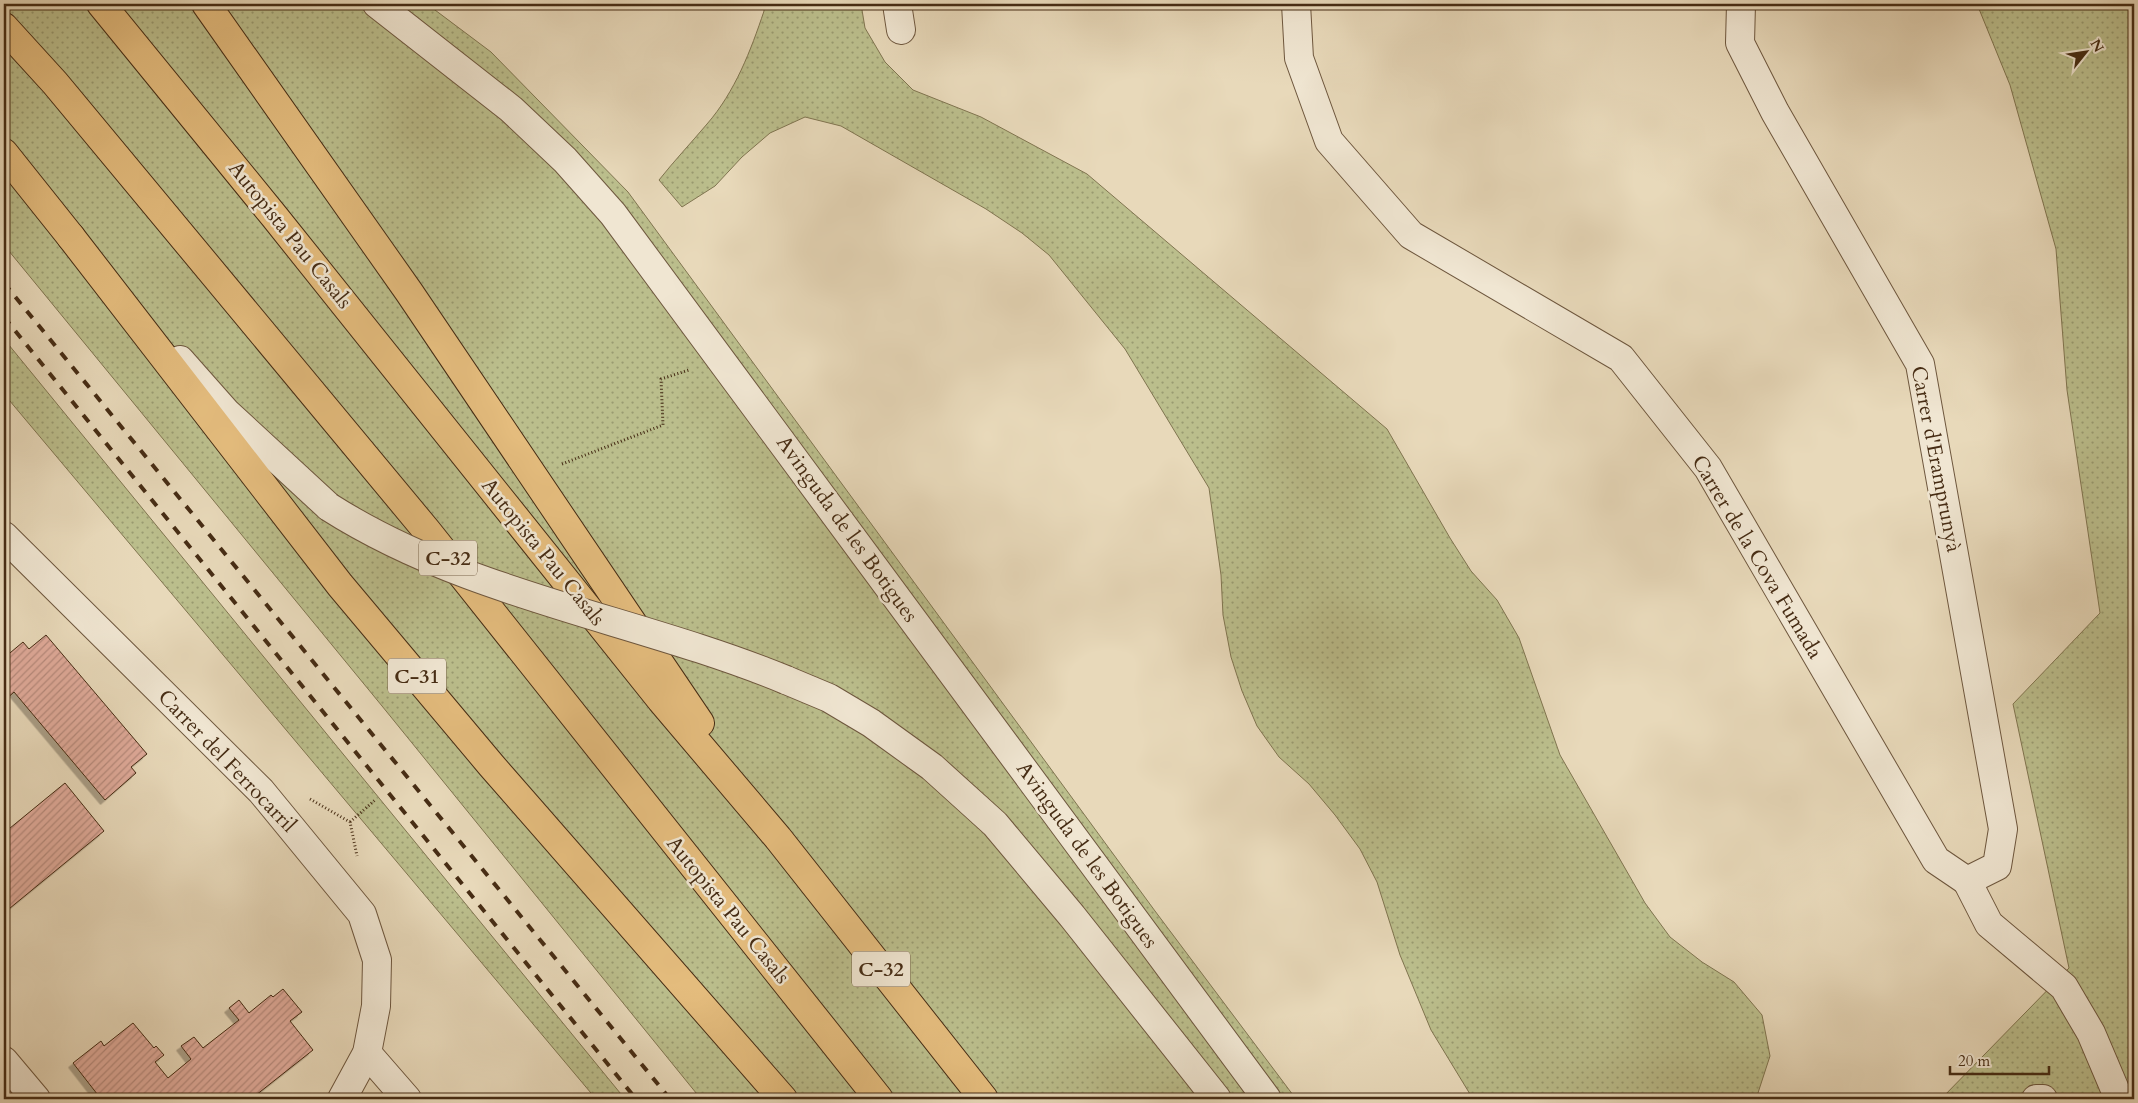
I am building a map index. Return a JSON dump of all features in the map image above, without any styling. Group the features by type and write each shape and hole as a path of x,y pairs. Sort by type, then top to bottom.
{"main road":[{"name":"Autopista Pau Casals","path":"101,4 274,216 661,700 778,838 984,1099"},
{"path":"206,4 409,292 778,838"},
{"name":"Autopista Pau Casals","path":"4,27 55,83 427,532 879,1099"},
{"name":"C-31","path":"4,153 340,585 491,765 783,1099"}],"street":[{"name":"Avinguda de les Botigues","path":"377,4 466,71 511,109 565,160 613,214 1267,1099"},
{"name":"Carrer de la Cova Fumada","path":"1296,4 1299,58 1329,141 1411,235 1621,358 1708,468 1936,860 1967,880"},
{"name":"Carrer d'Eramprunyà","path":"1741,4 1740,43 1775,112 1920,364 2003,829 1997,866 1967,880"},
{"path":"71,237 226,412 329,507 365,530 491,585 702,648 786,680 829,698 871,723 932,766 994,824 1072,916 1217,1099"},
{"name":"Carrer del Ferrocarril","path":"4,536 260,791 362,914 377,960 376,1006 367,1053 342,1099"},
{"path":"1967,880 1990,924 2064,987 2091,1033 2119,1099"},
{"path":"367,1053 407,1099"},
{"path":"4,1061 36,1099"},
{"path":"2036,1099 2043,1099"}],"path":[{"path":"557,466 663,425 661,379 692,369"},
{"path":"350,822 375,800"}],"green space":[{"path":"4,4 427,4 491,52 628,192 1155,911 1296,1099 701,1099 4,245"},
{"path":"764,4 861,4 865,28 885,62 913,90 981,117 1087,174 1387,429 1450,538 1471,571 1497,600 1519,638 1560,755 1645,903 1670,937 1702,962 1734,982 1762,1015 1770,1056 1756,1099 1473,1099 1431,1030 1400,955 1377,882 1360,849 1309,784 1279,757 1257,726 1242,691 1231,657 1223,615 1221,575 1209,488 1125,349 1049,255 1022,233 986,209 841,126 805,117 770,133 742,157 715,186 682,207 659,180 717,112 726,98 754,41 764,11"},
{"path":"1977,4 2134,4 2134,1099 1941,1099 2069,968 2013,704 2100,613 2067,390 2056,249 2010,85"},
{"path":"4,339 625,1099 596,1099 4,394"}],"building":[{"path":"46,635 147,754 131,767 136,773 105,800 14,692 4,701 4,658 23,642 29,649"},
{"path":"65,783 104,831 4,913 4,833"},
{"path":"283,989 302,1012 290,1021 313,1050 251,1099 101,1099 73,1063 101,1041 104,1046 133,1023 154,1048 156,1046 164,1055 155,1062 168,1078 191,1059 181,1046 194,1037 203,1048 239,1020 229,1008 239,1000 249,1013 271,995 273,997"}],"railway":[{"path":"4,283 670,1099"},
{"path":"4,317 636,1099"}]}
